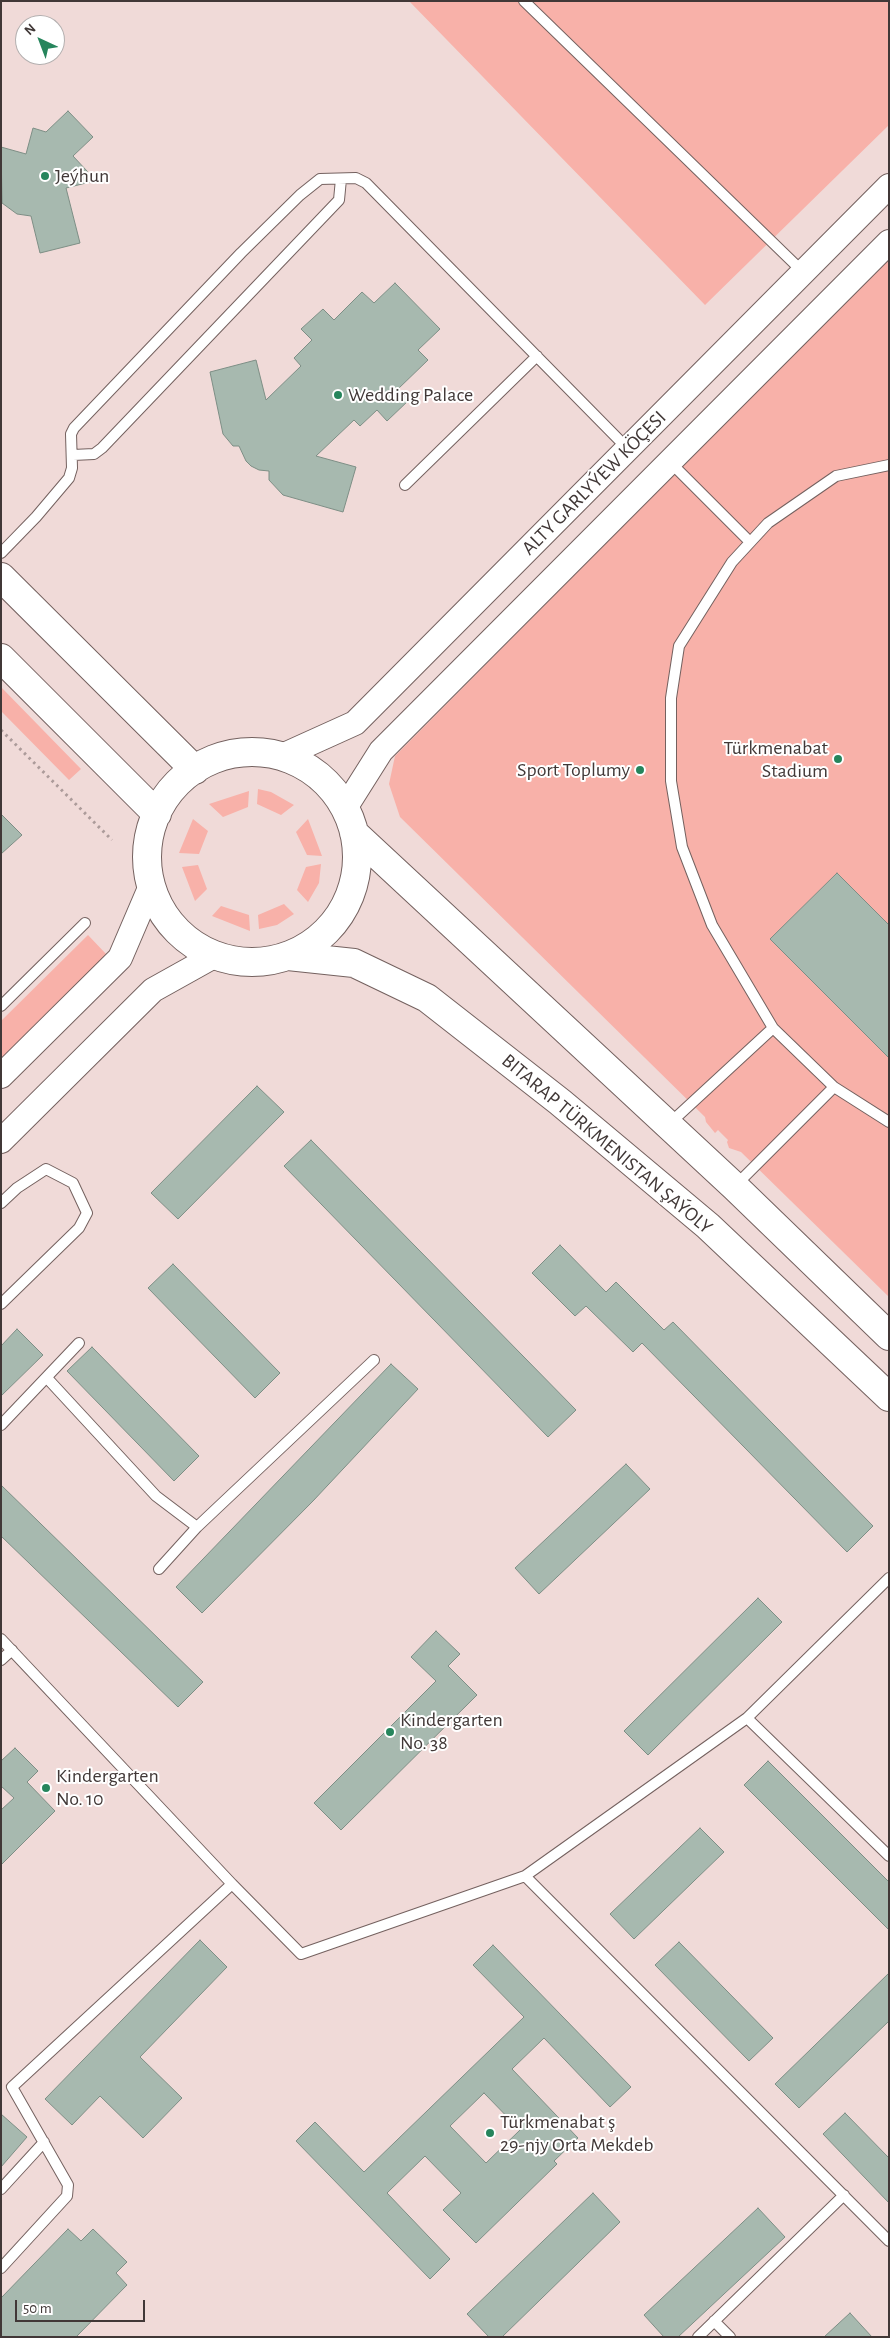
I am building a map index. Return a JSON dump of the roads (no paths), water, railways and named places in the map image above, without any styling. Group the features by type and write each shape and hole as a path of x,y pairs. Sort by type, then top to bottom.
{"main road":[{"path":"1,577 196,770"},
{"path":"1,658 157,814"},
{"path":"248,752 282,756 307,767 329,785 345,808 354,833 357,864 350,894 336,920 314,942 288,956 264,962 239,962 214,956 186,941 164,917 150,888 146,864 148,839 160,805 183,777 215,758 248,752"},
{"path":"354,833 735,1186 889,1336"},
{"name":"BITARAP TÜRKMENISTAN ŞAÝOLY","path":"288,956 354,963 426,998 560,1102 708,1226 889,1397"}],"street":[{"name":"ALTY GARLYÝEW KÖÇESI","path":"282,756 355,723 889,186"},
{"name":"ALTY GARLYÝEW KÖÇESI","path":"345,808 381,751 889,242"},
{"path":"1,1076 120,958 150,888"},
{"path":"1,1142 153,990 214,956"}],"lane":[{"path":"524,1 804,272"},
{"path":"1,553 36,517 69,478 73,456 71,434 74,428 240,254 300,195 320,179 341,180 356,178 373,189 628,448"},
{"path":"73,456 94,454 102,448 339,200 341,180"},
{"path":"405,485 538,356"},
{"path":"669,461 750,542"},
{"path":"889,465 836,476 768,523 750,542 732,562 679,646 671,698 671,781 682,847 712,925 759,1008 773,1028 834,1086 889,1122"},
{"path":"1,1006 85,923"},
{"path":"668,1125 773,1028"},
{"path":"735,1186 834,1086"},
{"path":"1,1203 17,1188 46,1168 73,1183 87,1213 79,1228 1,1304"},
{"path":"1,1426 79,1343"},
{"path":"159,1569 197,1527 374,1360"},
{"path":"48,1378 156,1496 197,1527"},
{"path":"1,1639 300,1954 525,1876 747,1718 889,1578"},
{"path":"1,1660 12,1650"},
{"path":"747,1718 889,1856"},
{"path":"525,1876 889,2241"},
{"path":"1,2268 67,2196 68,2185 12,2087 232,1884"},
{"path":"1,2188 44,2142"},
{"path":"698,2337 844,2195"},
{"path":"714,2321 730,2337"}],"place":[{"name":"Jeýhun","path":"45,176"},
{"name":"Wedding Palace","path":"338,395"},
{"name":"Türkmenabat Stadium","path":"838,759"},
{"name":"Sport Toplumy","path":"640,770"},
{"name":"Kindergarten No. 38","path":"390,1732"},
{"name":"Kindergarten No. 10","path":"46,1788"},
{"name":"Türkmenabat ş 29-njy Orta Mekdeb","path":"490,2133"}]}
